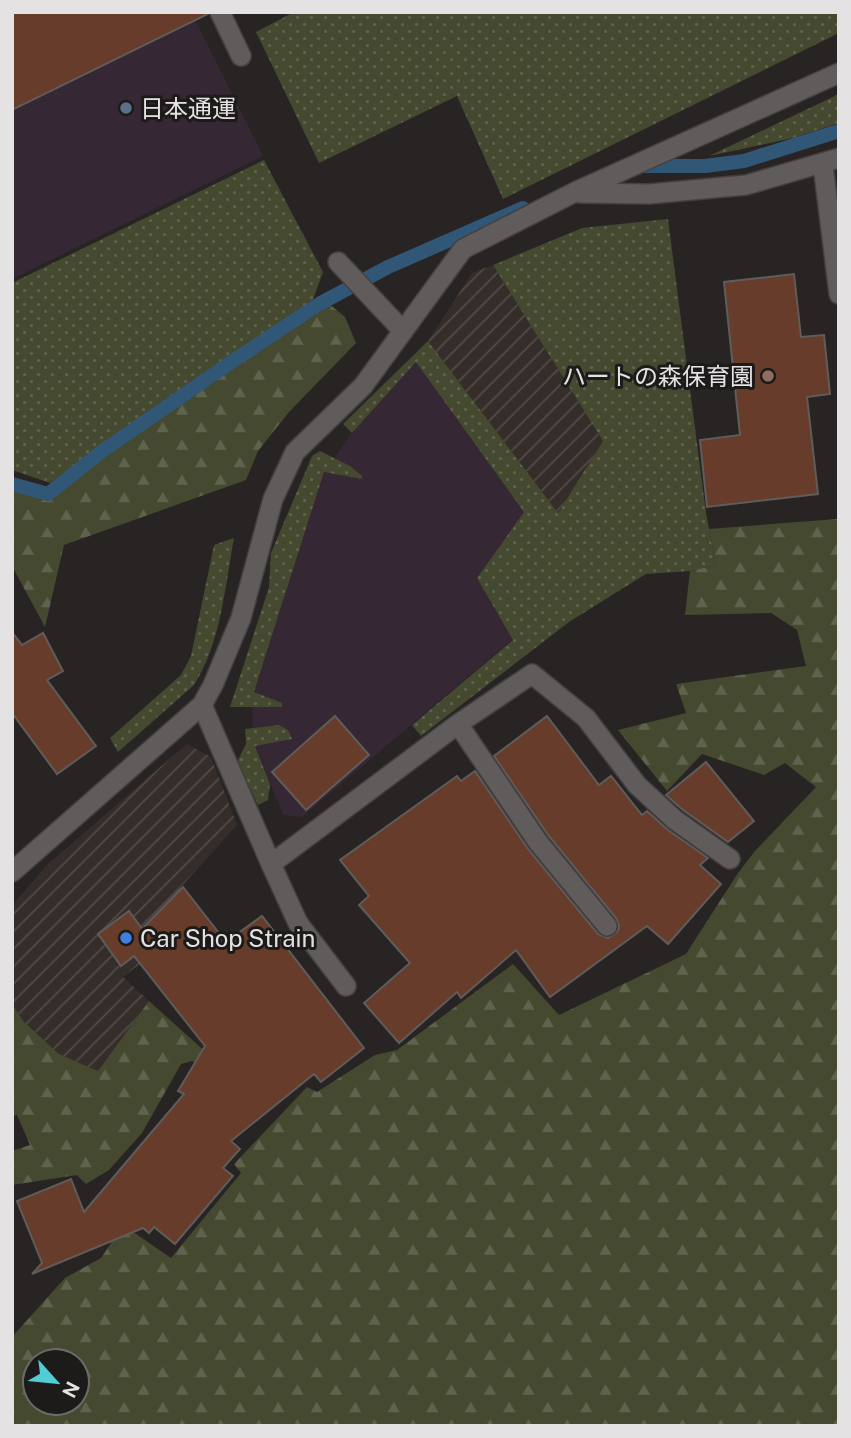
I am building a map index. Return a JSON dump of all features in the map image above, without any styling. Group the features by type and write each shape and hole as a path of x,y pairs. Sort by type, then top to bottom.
{"street":[{"path":"220,12 240,56"},
{"path":"13,871 202,705 241,618 273,499 295,452 363,386 463,249 575,192 839,73"},
{"path":"575,192 649,194 746,184 831,162 839,295"},
{"path":"338,262 403,331"},
{"path":"271,864 458,724 532,674 586,718 637,785 675,820 730,859"},
{"path":"202,705 298,923 346,986"},
{"path":"458,724 538,842 607,926"}],"shaded area":[{"name":"日本通運","path":"12,12 191,12 263,156 12,279"},
{"path":"493,265 603,441 558,513 428,341 472,273"},
{"path":"416,361 525,512 477,578 513,639 302,817 283,815 253,740 252,699 324,472 352,433"},
{"path":"187,744 211,757 237,825 180,888 186,893 163,946 123,977 149,1001 98,1071 59,1054 24,1022 12,1004 12,905 48,864"}],"green space":[{"path":"294,12 839,12 839,33 503,199 457,96 319,163 256,32"},
{"path":"839,94 839,123 793,138 709,156"},
{"path":"264,160 323,272 312,302 50,483 12,470 12,283"},
{"path":"668,219 706,513 716,565 690,571 646,574 569,622 421,736 412,725 513,640 477,578 524,512 416,362 352,433 343,424 428,341 558,513 603,441 493,265 582,228"},
{"path":"328,303 345,317 356,343 289,412 258,451 246,480 64,545 45,627 12,566 12,491 49,497 103,454"},
{"path":"320,451 350,466 362,479 324,472 254,692 282,703 282,707 230,707 269,587 271,553 312,456"},
{"path":"837,519 839,1426 12,1426 12,1337 65,1278 101,1258 123,1225 171,1258 241,1173 234,1164 307,1087 317,1092 375,1055 397,1050 513,964 559,1015 686,954 755,851 816,787 785,763 764,775 702,754 667,791 618,730 686,713 676,684 806,666 797,630 771,613 685,615 690,571 716,565 709,529"},
{"path":"234,538 221,614 203,669 194,685 118,752 110,738 181,675 191,656 214,545"},
{"path":"279,725 288,730 292,739 255,746 270,784 268,800 258,805 237,762 246,744 245,729"},
{"path":"149,1001 210,1056 203,1067 192,1061 181,1064 142,1133 109,1170 86,1184 77,1175 12,1185 12,1151 30,1145 17,1115 12,1116 12,1004 24,1022 59,1054 98,1071"}],"building":[{"path":"12,12 208,12 208,14 12,110"},
{"path":"794,274 801,337 824,335 830,394 807,397 818,494 707,507 700,440 740,435 724,282"},
{"path":"12,632 22,645 43,633 63,671 47,680 96,746 57,774 12,713"},
{"path":"335,716 369,755 306,810 272,772"},
{"path":"547,716 599,785 611,776 642,815 647,811 668,830 708,858 700,865 721,884 668,944 647,926 550,997 516,950 461,998 457,992 399,1043 364,1003 410,963 359,905 369,896 340,860 457,776 461,781 475,771 528,849 598,934 608,938 618,931 616,918 548,835 494,756"},
{"path":"706,762 754,821 728,842 666,795"},
{"path":"183,887 226,942 262,916 364,1048 321,1082 314,1074 231,1141 240,1149 223,1168 233,1176 175,1244 154,1227 149,1233 143,1228 32,1274 42,1263 17,1201 71,1179 84,1212 184,1094 178,1091 205,1046 134,956 121,966 98,934 129,911 142,929"}],"waterway":[{"path":"639,166 705,166 744,161 839,131"},
{"path":"12,484 48,494 101,452 319,304 388,267 523,208"}],"place":[{"name":"日本通運","path":"126,108"},
{"name":"ハートの森保育園","path":"768,376"},
{"name":"Car Shop Strain","path":"126,938"}]}
